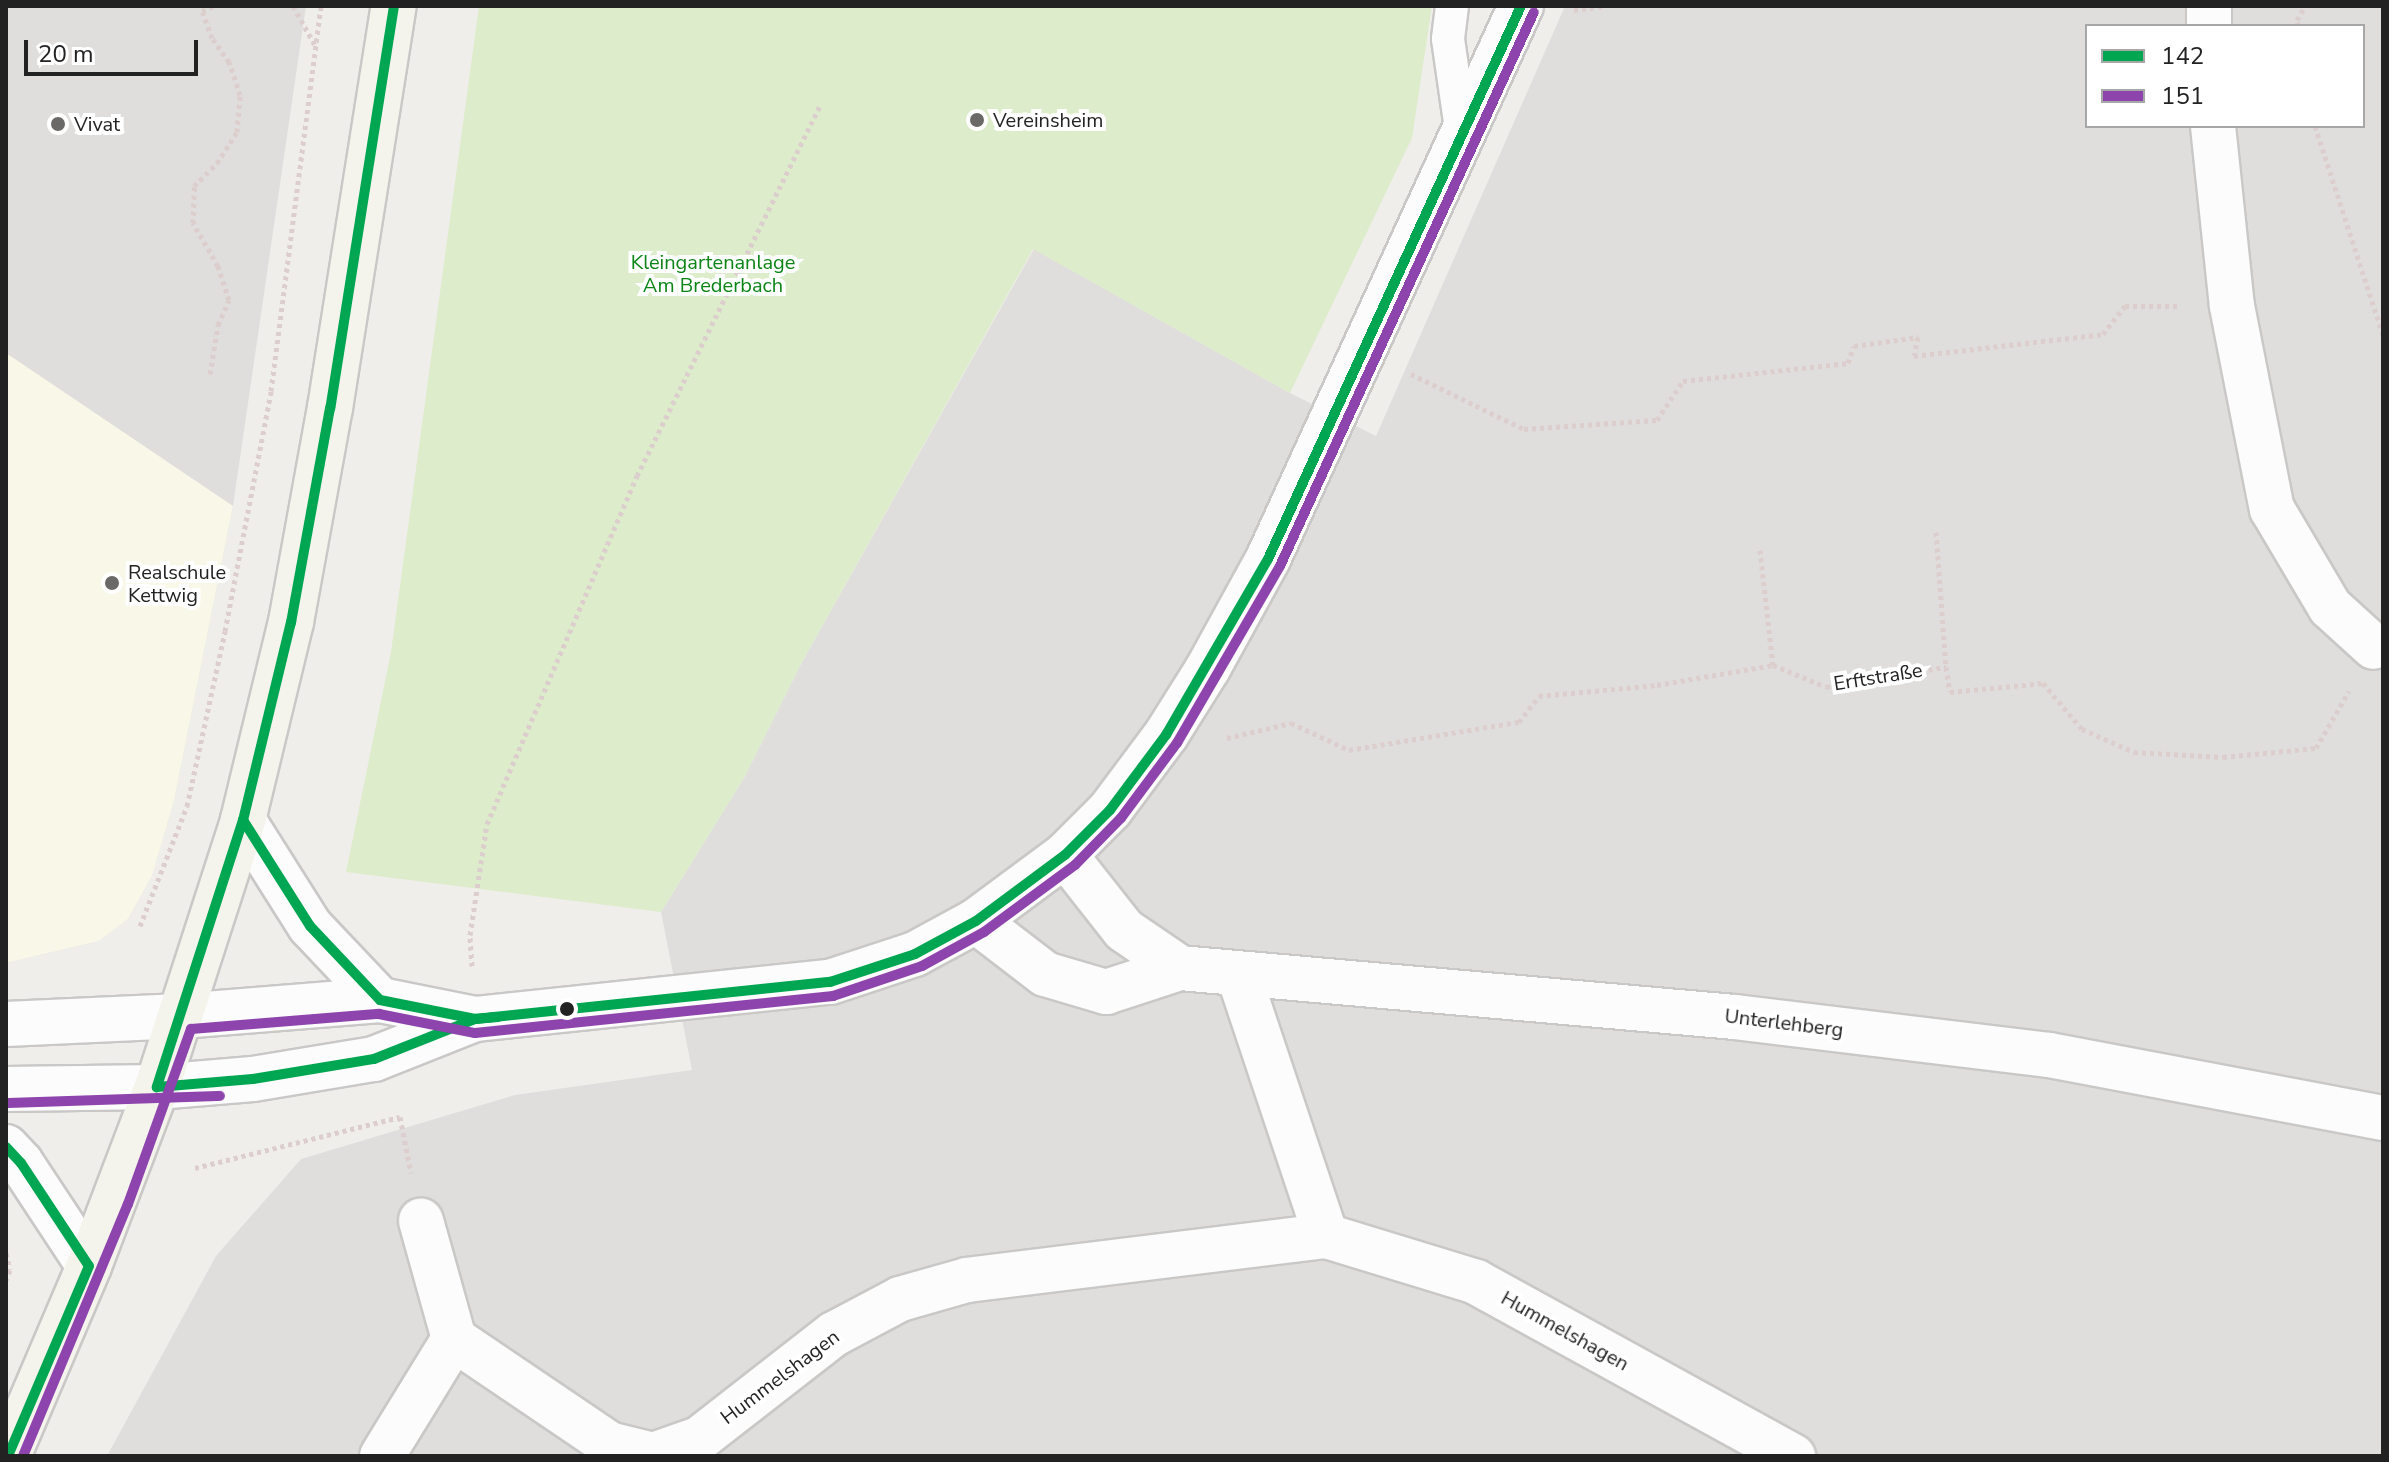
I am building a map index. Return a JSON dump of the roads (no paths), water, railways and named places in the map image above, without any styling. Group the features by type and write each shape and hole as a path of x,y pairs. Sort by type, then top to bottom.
{"main road":[{"path":"8,1456 89,1266 157,1087 243,820 291,622 330,408 394,6"}],"street":[{"path":"6,1089 157,1087 253,1079 374,1059 475,1019 830,982 915,954 976,921 1065,855 1110,810 1166,735 1208,668 1268,559 1521,6"},
{"path":"2213,128 2232,306 2272,509 2330,607 2374,647"},
{"path":"243,820 310,926 380,1000"},
{"name":"Unterlehberg","path":"1065,855 1124,930 1180,968"},
{"name":"Unterlehberg","path":"976,921 1045,974 1106,992 1180,968 1239,976 1735,1017 2033,1053 2383,1118"},
{"path":"1239,976 1326,1236"},
{"path":"6,1024 181,1016 380,1000 475,1019"},
{"path":"6,1147 21,1163 89,1266"},
{"path":"382,1456 454,1339 421,1221"},
{"name":"Hummelshagen","path":"454,1339 609,1444 653,1455 699,1439 834,1334 900,1299 967,1280 1326,1236 1476,1282 1793,1456"}],"lane":[{"path":"1452,6 1448,39 1462,136"}],"place":[{"name":"Vereinsheim","path":"977,120"},
{"name":"Vivat","path":"58,124"},
{"name":"Realschule Kettwig","path":"112,583"}],"park label":[{"name":"Kleingartenanlage Am Brederbach","path":"713,274"}]}
